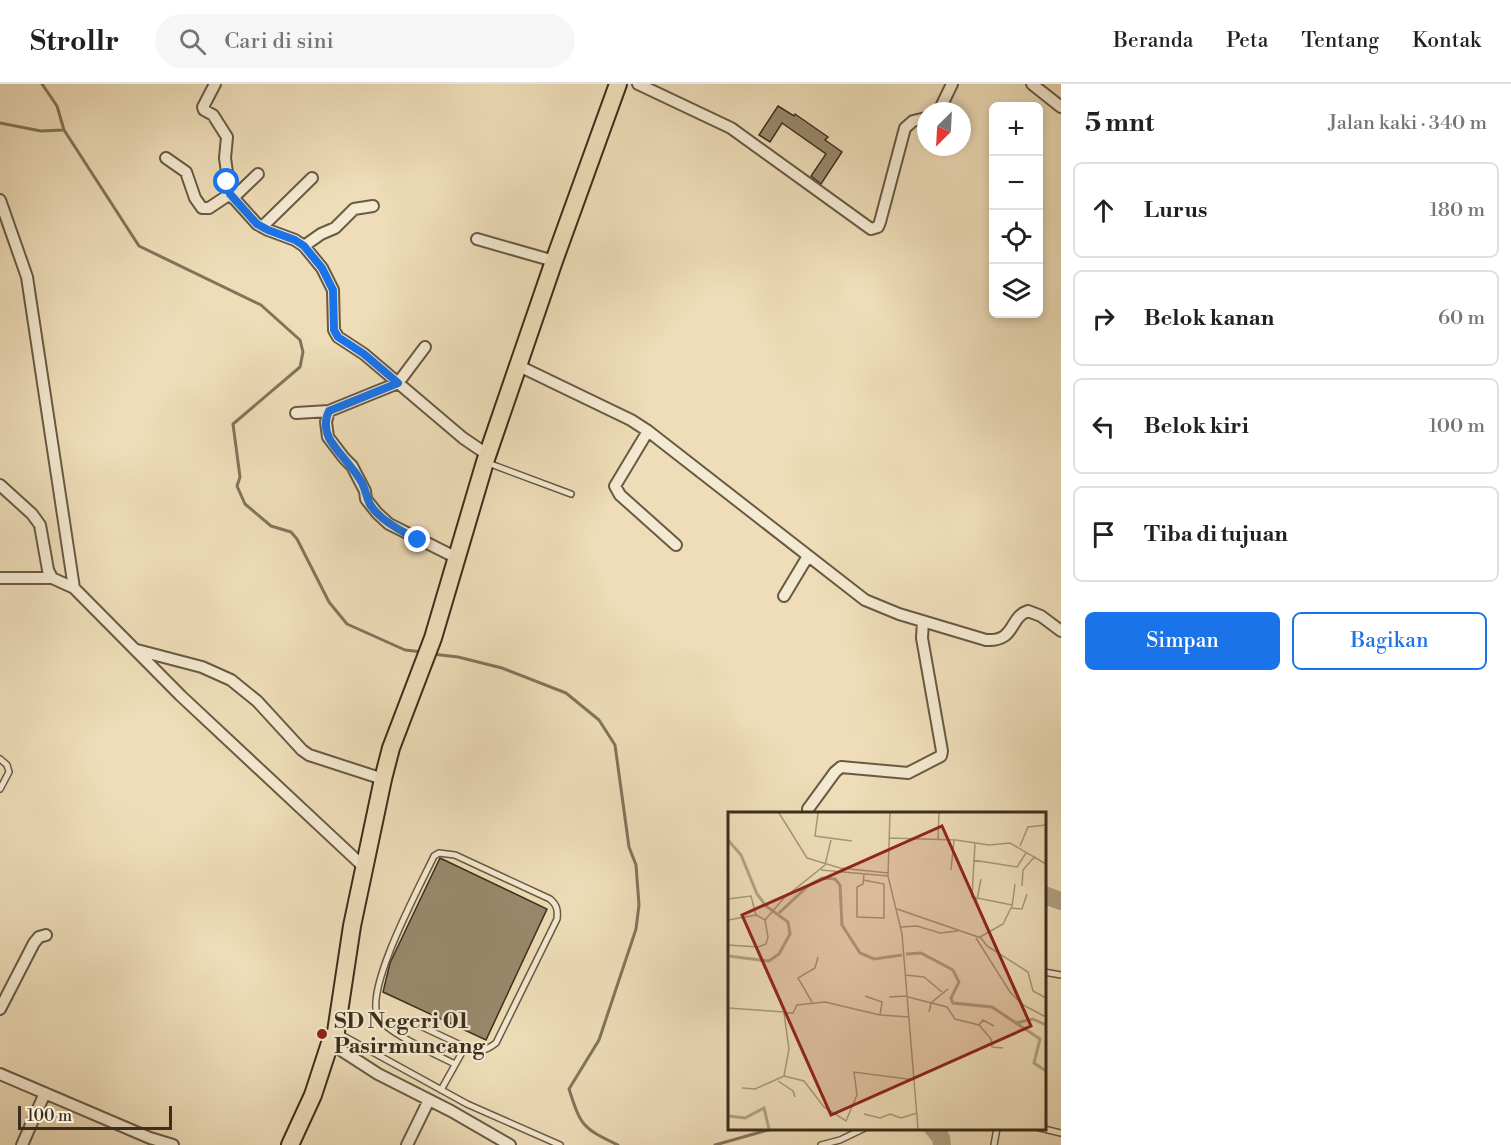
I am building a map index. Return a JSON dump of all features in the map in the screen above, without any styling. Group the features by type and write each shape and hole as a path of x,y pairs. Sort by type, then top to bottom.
{"highway":[{"path":"290,1145 313,1095 333,1037 352,926 391,748 433,638 487,458 554,261 618,84"}],"street":[{"path":"215,84 203,107 213,115 227,137 225,158 232,196 262,227 304,246 322,268 333,290 334,330 338,337 364,354 487,458"},
{"path":"638,84 731,128 866,228 871,229 878,227 880,222 905,128 917,120"},
{"path":"943,102 952,84"},
{"path":"1032,84 1061,107"},
{"path":"166,158 186,172 190,178 195,198 202,208 209,208 232,196 258,174"},
{"path":"262,227 312,178"},
{"path":"0,201 27,277 74,588"},
{"path":"304,246 321,234 335,228 354,209 374,206"},
{"path":"477,239 554,261"},
{"path":"296,413 329,411 398,383 425,347"},
{"path":"519,366 631,420 648,431 865,600 885,609 986,640 994,641 1006,636 1021,615 1028,611 1041,616 1061,631"},
{"path":"329,411 326,422 328,436 352,466 365,491 366,499 376,513 389,524 457,558"},
{"path":"648,431 615,486 620,495 676,545"},
{"path":"0,485 32,514 40,525 48,570 52,578"},
{"path":"784,596 808,556"},
{"path":"0,578 52,578 74,588 133,649 365,868"},
{"path":"808,809 835,772 842,767 904,774 941,756 922,638 923,621"},
{"path":"133,649 222,675 257,701 309,755 383,779"},
{"path":"0,1009 34,943 39,937 46,935"},
{"path":"333,1037 378,1074 510,1145"},
{"path":"0,1074 150,1138 173,1145"},
{"path":"22,1145 45,1093"},
{"path":"407,1145 429,1100"}],"lane":[{"path":"487,458 571,494"},
{"path":"0,759 7,765 9,772 0,789"},
{"path":"414,1023 477,1053 487,1050 496,1043 557,919 556,904 550,899 455,855 439,853 434,856 398,931 379,981 374,1002 378,1018 391,1030 455,1064"},
{"path":"1046,972 1061,975"},
{"path":"333,1037 467,1104 560,1145"},
{"path":"441,1090 465,1047"},
{"path":"1046,1129 1061,1133"},
{"path":"821,1145 840,1140 861,1130"},
{"path":"994,1145 997,1130"}],"building":[{"path":"778,106 794,116 795,114 828,137 825,140 842,152 821,184 811,176 826,154 782,123 770,142 759,135"},
{"path":"440,858 547,909 486,1040 383,992 390,963"}],"waterway":[{"path":"42,84 57,106 64,130 139,246 261,305 300,340 303,352 300,367 233,424 240,477 237,486 245,504 271,526 291,532 297,539 329,602 347,624 405,650 423,652"},
{"path":"0,123 41,131 63,130"},
{"path":"432,654 458,657 502,668 566,693 599,720 615,745 629,847 636,865 639,905 636,929 599,1040 569,1089 584,1124 590,1130 618,1145"},
{"path":"1046,896 1061,901"},
{"path":"715,1145 768,1130"},
{"path":"935,1130 941,1138 942,1145"}],"place":[{"name":"SD Negeri 01 Pasirmuncang","path":"322,1034"}],"route":[{"path":"227,182 230,194 257,224 304,246 322,268 333,290 334,330 338,337 364,354 398,383 329,411 326,422 328,436 352,466 363,484 366,499 376,513 389,524 418,540"}]}
